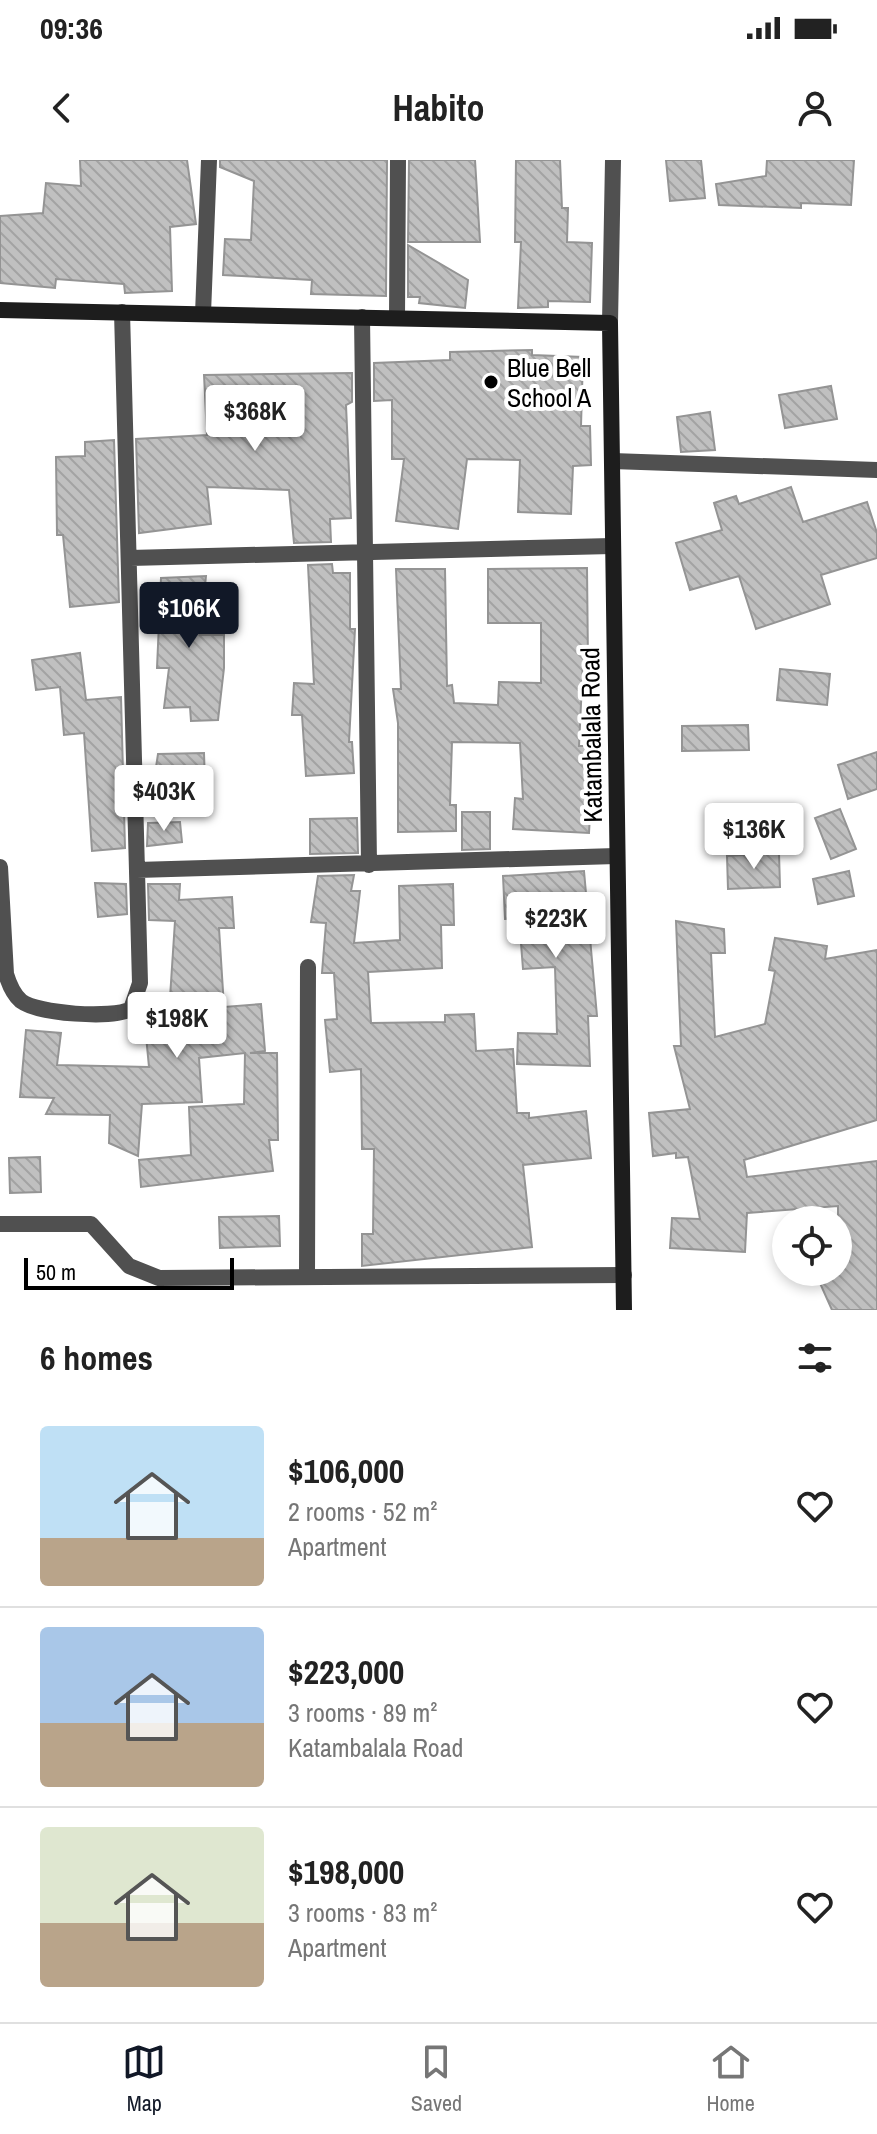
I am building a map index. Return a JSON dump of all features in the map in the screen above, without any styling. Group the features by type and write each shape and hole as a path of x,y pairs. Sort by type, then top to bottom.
{"main road":[{"path":"0,310 610,323"},
{"name":"Katambalala Road","path":"610,323 624,1310"}],"street":[{"path":"203,314 209,160"},
{"path":"397,318 398,160"},
{"name":"Katambalala Road","path":"610,323 613,160"},
{"path":"0,867 4,958 12,990 35,1008 109,1015 131,1009 138,998 137,870 122,312"},
{"path":"362,317 369,865"},
{"path":"612,461 877,470"},
{"path":"130,558 612,546"},
{"path":"137,870 616,856"},
{"path":"307,1277 308,967"},
{"path":"0,1224 91,1224 129,1266 159,1278 624,1275"}],"building":[{"path":"80,160 187,160 196,224 170,227 172,291 125,293 124,284 56,279 55,288 0,283 0,216 43,213 46,183 81,186"},
{"path":"220,160 387,160 386,296 311,294 312,280 223,275 225,239 251,240 254,181 220,167"},
{"path":"409,160 475,160 480,242 408,242"},
{"path":"516,160 560,160 562,208 568,208 567,242 592,243 590,302 548,301 548,307 518,308 521,242 515,242"},
{"path":"666,160 701,160 705,198 670,201"},
{"path":"767,160 854,160 851,205 801,203 801,208 719,205 716,184 766,176"},
{"path":"408,245 468,280 465,308 419,303 420,297 408,297"},
{"path":"532,350 532,355 583,357 581,426 590,426 591,465 573,466 571,514 518,512 520,460 467,459 458,529 396,521 404,459 392,459 392,400 374,401 374,363 450,360 450,352"},
{"path":"352,373 352,402 346,405 351,518 330,519 331,542 294,543 289,490 207,487 211,524 139,533 136,439 207,435 204,375"},
{"path":"831,386 837,419 785,428 779,395"},
{"path":"710,412 715,450 681,452 677,417"},
{"path":"114,440 119,602 70,607 63,535 57,535 56,457 85,456 85,442"},
{"path":"791,487 803,522 867,502 877,533 877,558 821,575 830,604 756,629 739,576 690,590 676,543 722,530 714,503 736,496 739,504"},
{"path":"332,564 333,573 350,573 350,629 355,629 349,742 352,742 354,773 306,776 302,715 292,715 294,683 314,684 308,565"},
{"path":"587,568 588,662 583,662 579,746 592,746 596,779 592,779 589,833 513,829 515,798 523,799 520,743 452,742 450,805 456,805 456,831 398,832 398,723 393,689 401,689 396,569 445,569 447,686 452,685 454,703 498,705 499,682 541,683 541,623 488,623 488,569"},
{"path":"206,576 200,635 224,635 224,668 218,720 191,721 190,707 164,708 169,668 157,668 161,578"},
{"path":"80,653 86,700 121,697 125,848 92,851 84,733 64,735 60,687 36,690 32,660"},
{"path":"780,669 830,674 827,705 777,700"},
{"path":"748,725 749,750 682,751 682,726"},
{"path":"877,752 877,789 848,799 838,765"},
{"path":"204,753 205,783 153,787 158,754"},
{"path":"840,809 856,849 831,859 815,818"},
{"path":"462,812 490,812 490,849 462,850"},
{"path":"357,818 358,853 310,854 310,819"},
{"path":"180,822 182,842 147,846 148,823"},
{"path":"779,853 780,887 728,889 727,856"},
{"path":"584,871 597,1016 588,1016 590,1066 517,1064 518,1033 557,1034 555,967 523,969 519,918 505,919 503,876"},
{"path":"849,871 854,896 818,904 813,879"},
{"path":"354,875 351,891 360,891 354,943 400,940 399,886 453,884 454,925 441,925 442,968 368,972 371,1023 445,1022 445,1015 474,1014 476,1051 513,1049 517,1113 529,1113 529,1118 586,1111 591,1158 523,1165 532,1247 362,1266 362,1234 373,1234 374,1149 362,1149 361,1069 330,1072 325,1020 337,1019 334,973 322,973 326,923 311,922 318,876"},
{"path":"95,883 126,884 127,914 98,917"},
{"path":"148,884 180,884 179,900 232,897 234,928 219,928 224,1007 261,1004 265,1051 250,1053 277,1053 278,1140 269,1140 273,1171 141,1187 139,1160 191,1155 189,1107 244,1104 245,1053 199,1058 202,1102 142,1104 138,1156 109,1143 110,1115 46,1114 54,1098 20,1097 26,1030 61,1033 57,1065 149,1067 144,1015 169,1013 175,921 149,920"},
{"path":"676,921 724,929 725,953 711,953 715,1037 765,1024 775,971 769,970 775,938 827,946 825,959 877,950 877,1120 744,1160 747,1177 877,1161 877,1310 832,1310 821,1286 852,1286 852,1206 772,1206 772,1211 747,1213 745,1252 670,1248 672,1218 700,1219 688,1157 676,1158 676,1153 653,1156 649,1113 690,1109 674,1046 681,1046"},
{"path":"40,1157 41,1192 10,1193 9,1158"},
{"path":"279,1216 280,1246 220,1248 219,1217"}],"place":[{"name":"Blue Bell School A","path":"491,382"}]}
